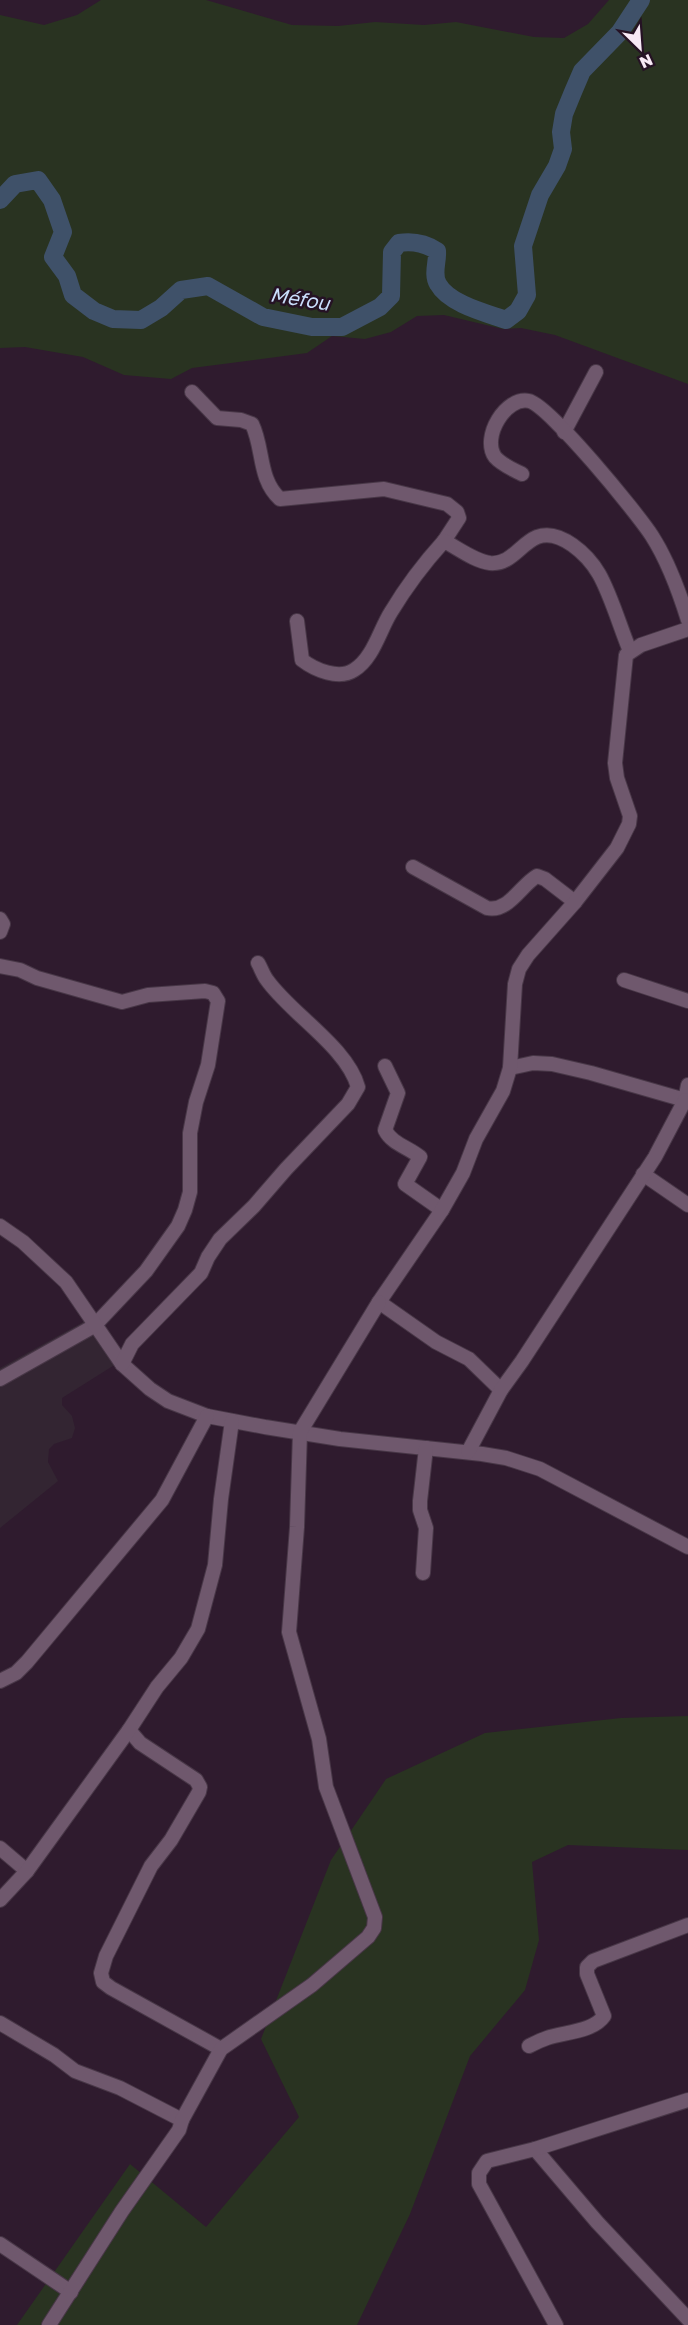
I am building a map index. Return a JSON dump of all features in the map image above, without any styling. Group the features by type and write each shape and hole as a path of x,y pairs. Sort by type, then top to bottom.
{"street":[{"path":"564,432 596,372"},
{"path":"192,392 217,418 241,420 252,424 259,438 265,479 271,491 280,499 384,489 447,504 457,512 459,518 392,610 374,645 355,670 343,675 327,672 310,666 302,660 297,621"},
{"path":"522,474 505,466 495,456 489,443 494,426 507,409 518,402 527,400 536,404 601,470 652,536 680,595 688,620"},
{"path":"444,541 479,560 490,563 502,562 516,554 532,539 544,534 555,534 587,558 599,574 630,651"},
{"path":"49,2325 122,2211 173,2140 221,2049 312,1985 368,1937 374,1928 375,1917 326,1787 319,1740 289,1632 297,1527 300,1432 380,1302 442,1210 463,1173 476,1139 503,1091 510,1068 515,984 519,969 528,955 575,902 617,848 630,816 617,778 615,763 626,655 630,651 688,629"},
{"path":"413,867 494,910 505,905 537,876 545,879 575,902"},
{"path":"0,919 3,924 0,932"},
{"path":"122,1364 132,1344 201,1273 220,1239 254,1206 292,1162 348,1104 358,1087 354,1074 341,1057 267,980 258,963"},
{"path":"0,966 21,970 37,978 122,1002 148,995 205,991 213,993 218,1002 208,1065 196,1102 190,1133 189,1192 186,1209 178,1226 146,1270 94,1326 0,1379"},
{"path":"624,980 688,1001"},
{"path":"510,1068 533,1063 552,1064 686,1101"},
{"path":"385,1066 398,1093 385,1130 387,1135 401,1146 420,1157 405,1184 442,1210"},
{"path":"468,1452 501,1390 534,1344 679,1114 686,1101 688,1085"},
{"path":"643,1174 688,1204"},
{"path":"0,1226 23,1242 66,1282 122,1364 150,1389 168,1401 207,1416 300,1432 506,1458 540,1469 688,1547"},
{"path":"380,1302 436,1342 469,1359 501,1390"},
{"path":"0,1681 16,1673 27,1662 142,1526 169,1489 207,1416"},
{"path":"0,1900 27,1870 129,1730 157,1687 181,1658 198,1629 215,1565 220,1499 232,1420"},
{"path":"423,1573 426,1528 420,1510 420,1501 426,1448"},
{"path":"129,1730 140,1743 196,1780 200,1786 171,1840 151,1866 106,1956 101,1973 103,1982 221,2049"},
{"path":"0,1848 27,1870"},
{"path":"529,2046 548,2038 589,2028 601,2022 604,2016 587,1974 587,1967 593,1961 688,1925"},
{"path":"0,2023 54,2055 75,2071 120,2088 182,2120"},
{"path":"556,2325 479,2184 479,2173 487,2161 535,2149 688,2100"},
{"path":"535,2149 597,2222 688,2320 685,2325"},
{"path":"0,2244 71,2292"}],"shaded area":[{"path":"84,1319 116,1364 62,1398 62,1405 72,1416 75,1428 72,1438 54,1444 49,1449 48,1462 58,1481 0,1528 0,1368 83,1322"}],"green space":[{"path":"101,0 206,0 292,25 338,26 375,22 424,25 456,22 534,37 564,38 588,24 609,0 688,0 688,384 555,335 521,328 503,329 444,315 417,316 391,332 365,339 332,336 307,353 192,368 171,379 124,375 83,357 25,347 0,348 0,15 44,25 77,15"},
{"path":"688,1716 688,1850 568,1845 532,1862 539,1940 525,1990 470,2056 410,2214 357,2325 17,2325 130,2164 206,2227 299,2117 261,2039 331,1860 386,1779 485,1733 621,1718"}],"waterway":[{"name":"Méfou","path":"0,200 15,184 38,180 52,200 63,232 53,257 67,276 73,295 94,311 113,319 141,320 161,308 181,290 208,286 263,317 312,327 342,327 380,307 391,296 392,252 399,243 409,242 423,244 437,251 436,280 450,297 469,307 506,320 518,311 527,295 523,246 540,195 557,166 563,149 561,132 564,114 573,92 582,71 620,32 641,0"}]}
